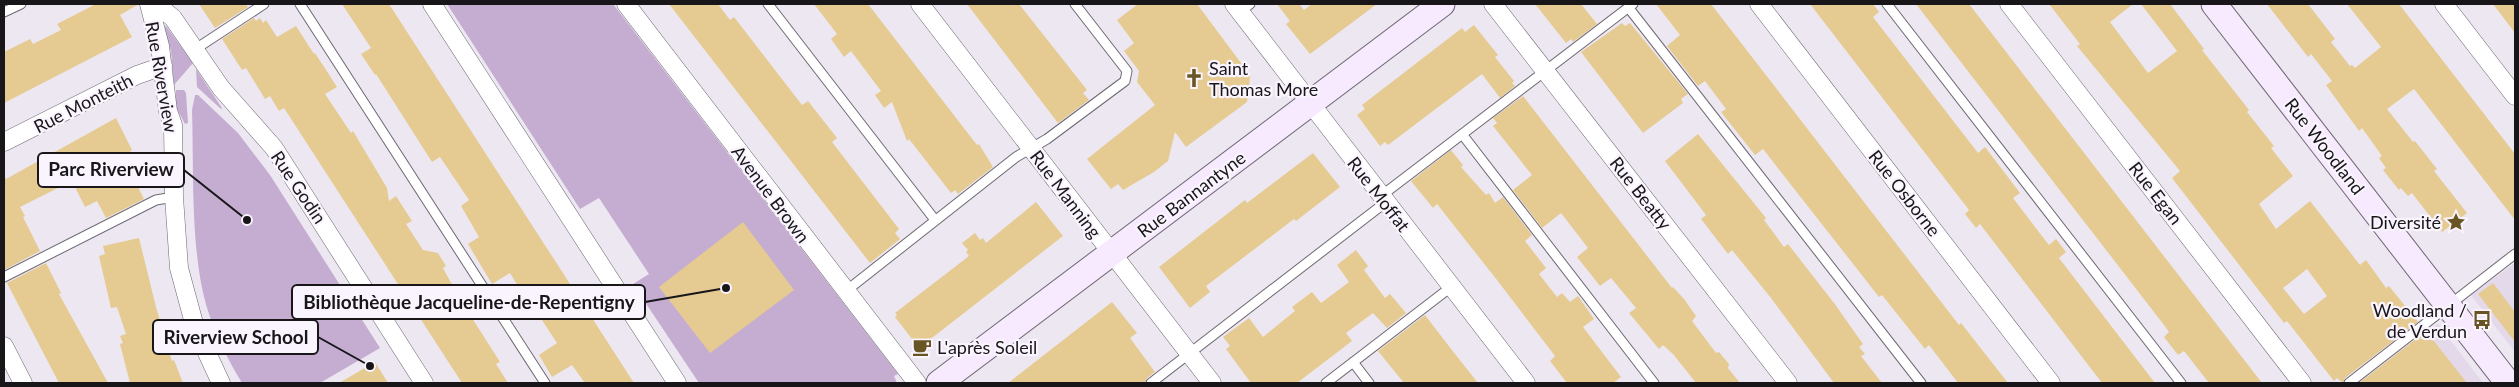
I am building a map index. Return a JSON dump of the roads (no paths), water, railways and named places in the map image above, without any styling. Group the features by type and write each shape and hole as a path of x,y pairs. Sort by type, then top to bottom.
{"street":[{"name":"Rue Riverview","path":"150,4 163,66 168,111 173,125 174,197 180,268 186,298 199,335 221,383"},
{"name":"Rue Godin","path":"156,4 173,18 221,88 274,148 298,182 424,383"},
{"path":"432,4 678,383"},
{"name":"Avenue Brown","path":"626,4 917,383"},
{"name":"Rue Manning","path":"920,4 1212,383"},
{"name":"Rue Bannantyne","path":"939,383 1442,4"},
{"name":"Rue Beatty","path":"1493,4 1788,383"},
{"name":"Rue Osborne","path":"1758,4 2051,383"},
{"name":"Rue Egan","path":"2009,4 2302,383"},
{"name":"Rue Woodland","path":"2214,4 2508,383"},
{"path":"2444,4 2515,96"},
{"name":"Rue Moffat","path":"1241,6 1310,104 1526,383"},
{"name":"Rue Monteith","path":"4,142 137,75 163,66"},
{"path":"4,346 23,383"}],"lane":[{"path":"4,12 21,4"},
{"path":"194,50 264,4"},
{"path":"300,4 545,383"},
{"path":"768,4 935,220"},
{"path":"846,291 1016,157 1032,148 1125,82 1127,71 1075,4"},
{"path":"1887,4 2181,383"},
{"path":"1151,383 1462,134 1631,6 1921,383"},
{"path":"1462,134 1654,383"},
{"path":"4,277 156,200 174,197"},
{"path":"2349,383 2515,254"},
{"path":"1326,383 1451,287"},
{"path":"1353,362 1369,383"}],"place":[{"name":"Saint Thomas More","path":"1194,78"},
{"name":"Parc Riverview","path":"247,220"},
{"name":"Diversité","path":"2456,222"},
{"name":"Bibliothèque Jacqueline-de-Repentigny","path":"726,288"},
{"name":"Woodland / de Verdun","path":"2482,320"},
{"name":"L'après Soleil","path":"922,347"},
{"name":"Riverview School","path":"370,366"}]}
